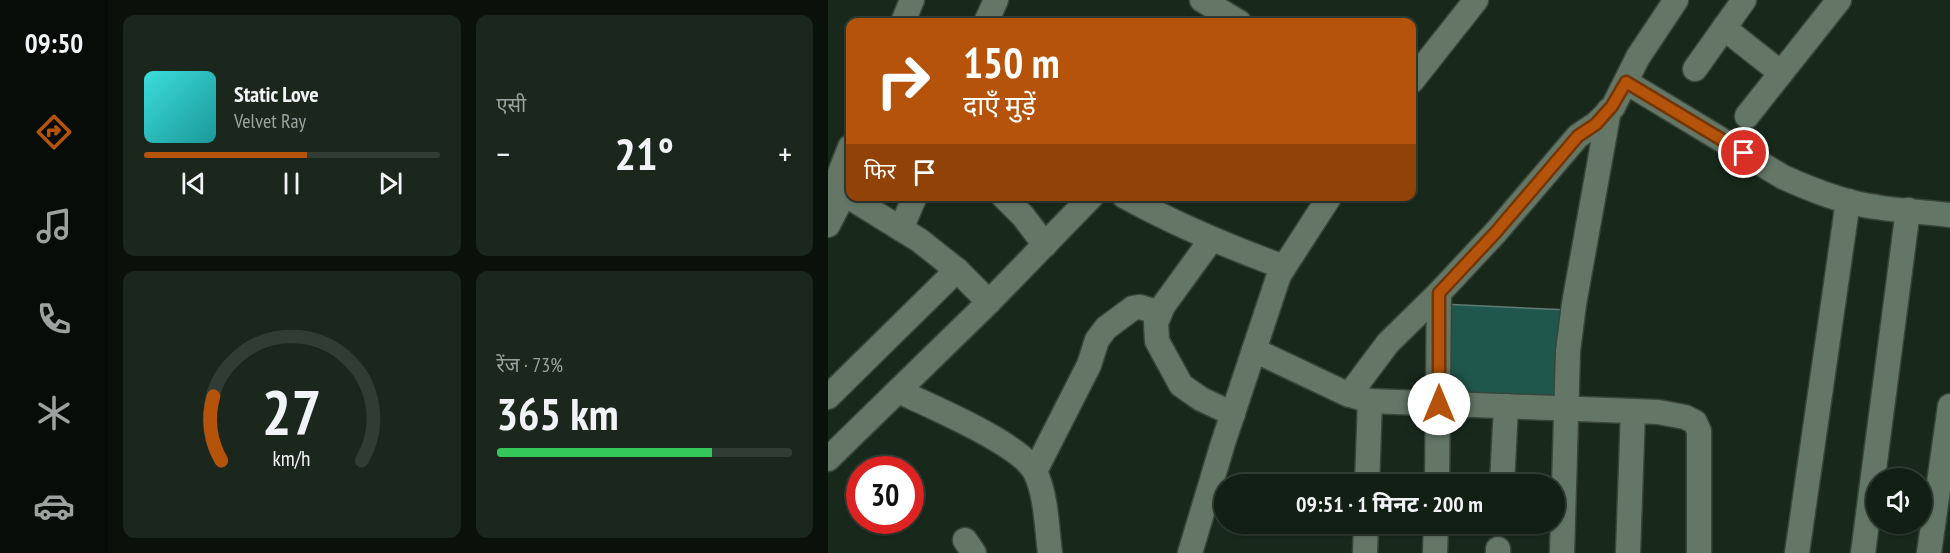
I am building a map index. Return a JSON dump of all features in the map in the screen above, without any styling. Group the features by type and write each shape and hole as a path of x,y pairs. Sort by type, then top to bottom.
{"street":[{"path":"905,18 912,0"},
{"path":"988,18 996,0"},
{"path":"1416,76 1476,0"},
{"path":"1366,474 1359,398 1388,343 1496,232 1578,136 1596,124 1609,110 1638,57 1676,0"},
{"path":"1695,69 1744,0"},
{"path":"1747,116 1839,0"},
{"path":"1724,28 1781,73"},
{"path":"1626,82 1783,177 1848,201 1875,207 1950,214"},
{"path":"1562,553 1568,351 1574,304 1609,110"},
{"path":"828,225 835,188 846,158"},
{"path":"856,201 919,240 957,270 989,302"},
{"path":"901,229 913,201"},
{"path":"1008,201 1023,216 1045,245"},
{"path":"828,459 989,302 1087,201"},
{"path":"1133,201 1211,240 1284,267"},
{"path":"1190,553 1279,275 1327,201"},
{"path":"1797,553 1848,201"},
{"path":"1863,553 1908,210"},
{"path":"1211,240 1163,306 1156,322 1157,340 1181,385 1201,399 1233,414"},
{"path":"828,397 957,270"},
{"path":"1437,474 1439,293"},
{"path":"1035,471 1089,365 1097,340 1106,328 1133,308 1140,307 1160,313"},
{"path":"1254,350 1359,398 1439,404 1633,411 1685,417 1695,422 1699,431 1699,553"},
{"path":"898,391 1004,443 1023,457 1035,471 1043,499 1050,553"},
{"path":"1503,474 1506,406"},
{"path":"1929,553 1950,406"},
{"path":"1628,553 1633,411"},
{"path":"1365,553 1366,534"},
{"path":"1435,553 1436,534"}],"building":[{"path":"1441,304 1569,310 1563,406 1441,402"}],"route":[{"path":"1439,404 1439,293 1496,232 1578,136 1596,124 1612,106 1626,82 1744,153"}]}
